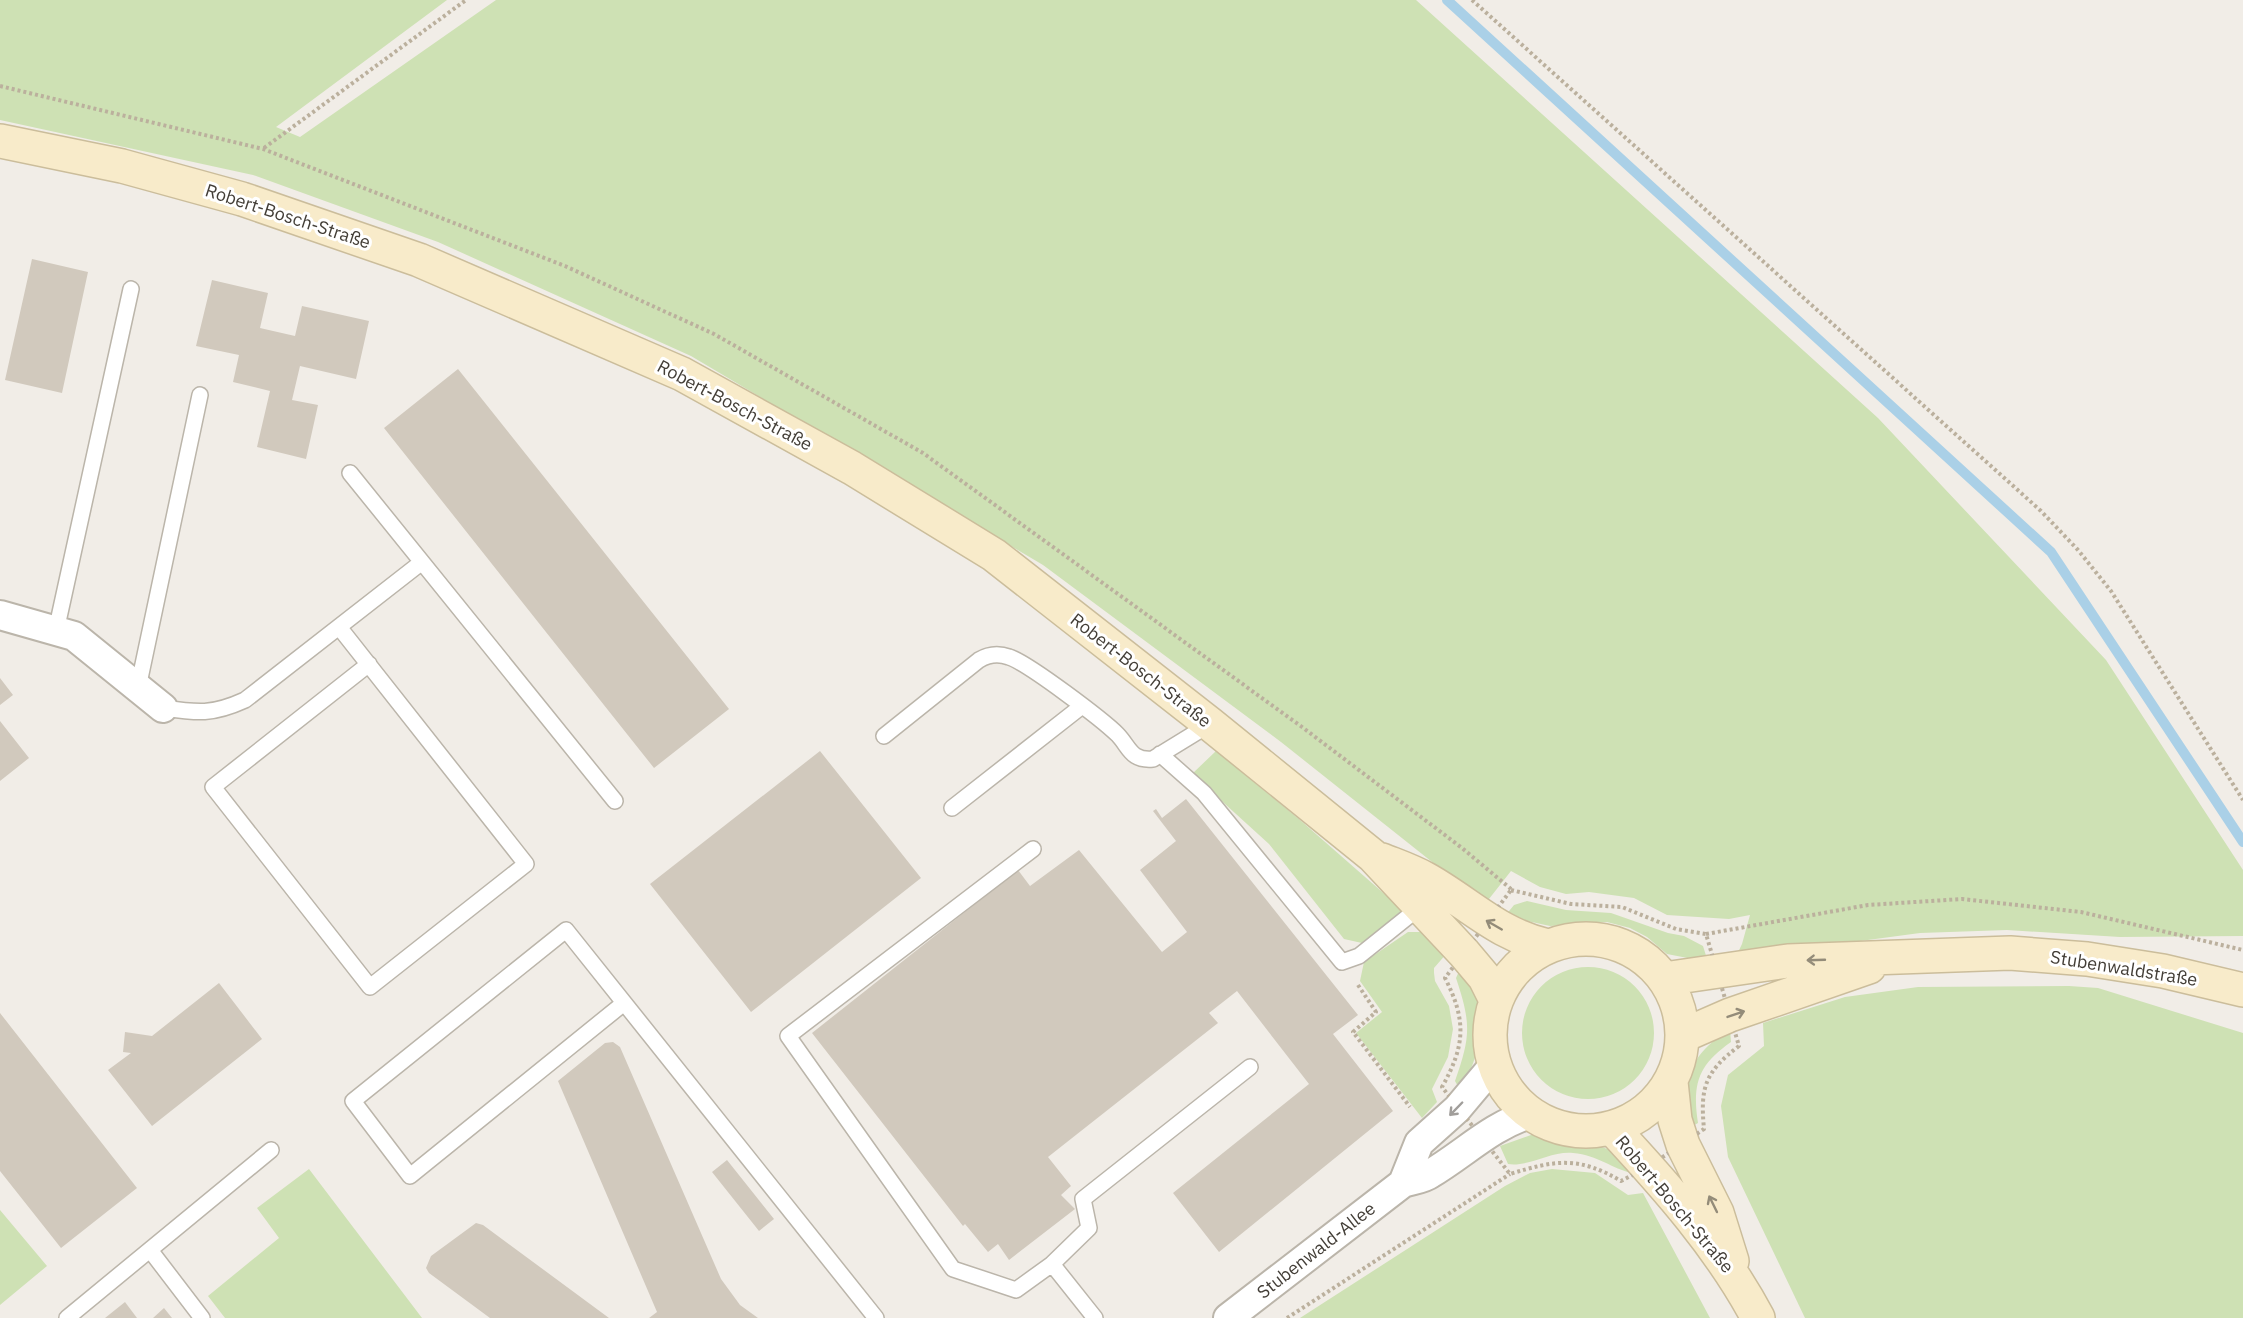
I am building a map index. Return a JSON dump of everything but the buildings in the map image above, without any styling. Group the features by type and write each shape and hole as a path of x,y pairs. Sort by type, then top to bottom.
{"street":[{"name":"Robert-Bosch-Straße","path":"0,141 122,166 242,199 419,260 682,374 852,468 994,555 1210,724 1372,856 1464,953 1485,978 1496,1000"},
{"path":"0,615 74,636 163,708"},
{"name":"Robert-Bosch-Straße","path":"1372,856 1425,878 1489,922 1522,941 1548,946"},
{"name":"Robert-Bosch-Straße","path":"1573,939 1599,939 1624,946 1639,956 1664,979 1678,1006 1682,1036 1679,1060 1671,1082 1655,1102 1635,1118 1612,1128 1584,1132 1555,1127 1530,1114 1508,1092 1494,1065 1489,1032 1496,1000 1508,978 1526,959 1548,946 1573,939"},
{"name":"Stubenwaldstraße","path":"1664,979 1788,962 2010,953 2087,959 2163,971 2243,990"},
{"name":"Stubenwaldstraße","path":"1682,1036 1730,1015 1896,957"},
{"path":"1403,1183 1419,1143 1457,1109 1494,1065"},
{"name":"Robert-Bosch-Straße","path":"1671,1082 1675,1120 1683,1145 1717,1213 1737,1280"},
{"name":"Stubenwald-Allee","path":"1228,1318 1403,1183 1429,1175 1479,1138 1514,1119 1530,1114"},
{"name":"Robert-Bosch-Straße","path":"1612,1128 1648,1167 1737,1280 1758,1318"}],"lane":[{"path":"56,631 131,289"},
{"path":"138,688 200,395"},
{"path":"350,473 615,801"},
{"path":"163,708 203,714 221,711 246,700 422,562"},
{"path":"339,627 369,664 526,864 370,987 213,787 369,664"},
{"path":"884,736 979,660 992,654 1013,658 1082,706 1119,736 1129,753 1142,760 1152,759 1210,724"},
{"path":"952,808 1082,706"},
{"path":"1160,754 1204,793 1342,962 1359,956 1420,907"},
{"path":"1033,849 788,1036 953,1269 1016,1290 1052,1264 1089,1228 1083,1199 1250,1067"},
{"path":"624,1003 410,1176 352,1101 566,930 876,1318"},
{"path":"67,1318 271,1150"},
{"path":"150,1250 202,1318"},
{"path":"1052,1264 1095,1318"}],"path":[{"path":"263,148 466,0"},
{"path":"1472,0 2041,511 2111,591 2243,800"},
{"path":"1287,1318 1510,1174 1561,1161 1586,1164 1621,1181 1648,1167 1704,1129 1703,1089 1710,1074 1739,1046 1706,934 1676,929 1622,907 1571,904 1511,890 1445,978 1461,1017 1461,1040 1454,1065 1442,1087 1479,1138 1510,1174"},
{"path":"1342,962 1376,1012 1353,1032 1415,1115"}],"green space":[{"path":"0,0 447,0 276,127 300,137 496,0 1416,0 1878,418 2106,660 2243,870 2243,936 2120,937 2007,930 1920,933 1823,946 1733,963 1742,944 1750,915 1729,919 1667,915 1634,898 1589,892 1566,894 1540,887 1511,871 1485,904 1281,742 1043,565 691,356 438,242 253,175 0,120"},
{"path":"1216,751 1300,820 1405,912 1362,943 1344,939 1269,844 1192,774"},
{"path":"1527,901 1566,910 1611,913 1668,933 1684,936 1703,946 1708,962 1667,954 1647,937 1630,928 1607,922 1550,926 1505,916 1514,905"},
{"path":"1408,932 1425,932 1447,953 1434,968 1434,973 1435,981 1449,1006 1453,1029 1448,1057 1432,1089 1437,1102 1422,1118 1356,1033 1382,1012 1360,981 1364,962"},
{"path":"1461,967 1476,998 1480,1013 1480,1028 1475,1059 1460,1090 1455,1081 1464,1052 1467,1030 1464,1007 1456,978"},
{"path":"1588,967 1613,972 1635,986 1649,1008 1654,1033 1649,1058 1635,1080 1613,1094 1588,1099 1563,1094 1541,1080 1527,1058 1522,1033 1527,1008 1541,986 1563,972"},
{"path":"2069,986 2098,988 2243,1033 2243,1318 1805,1318 1728,1157 1721,1106 1728,1075 1764,1046 1763,1023 1845,997 1918,987"},
{"path":"1730,1030 1731,1042 1711,1059 1700,1076 1696,1097 1698,1123 1689,1128 1686,1097 1696,1060 1704,1050"},
{"path":"1531,1135 1565,1138 1604,1148 1622,1158 1632,1173 1590,1156 1573,1153 1556,1154 1524,1163 1508,1164 1500,1146"},
{"path":"309,1169 422,1318 225,1318 208,1296 279,1238 257,1208"},
{"path":"1552,1169 1595,1173 1628,1195 1643,1193 1710,1318 1300,1318 1505,1186 1530,1173"},
{"path":"0,1210 47,1266 0,1305"}],"waterway":[{"path":"1447,0 2051,552 2243,842"}]}
